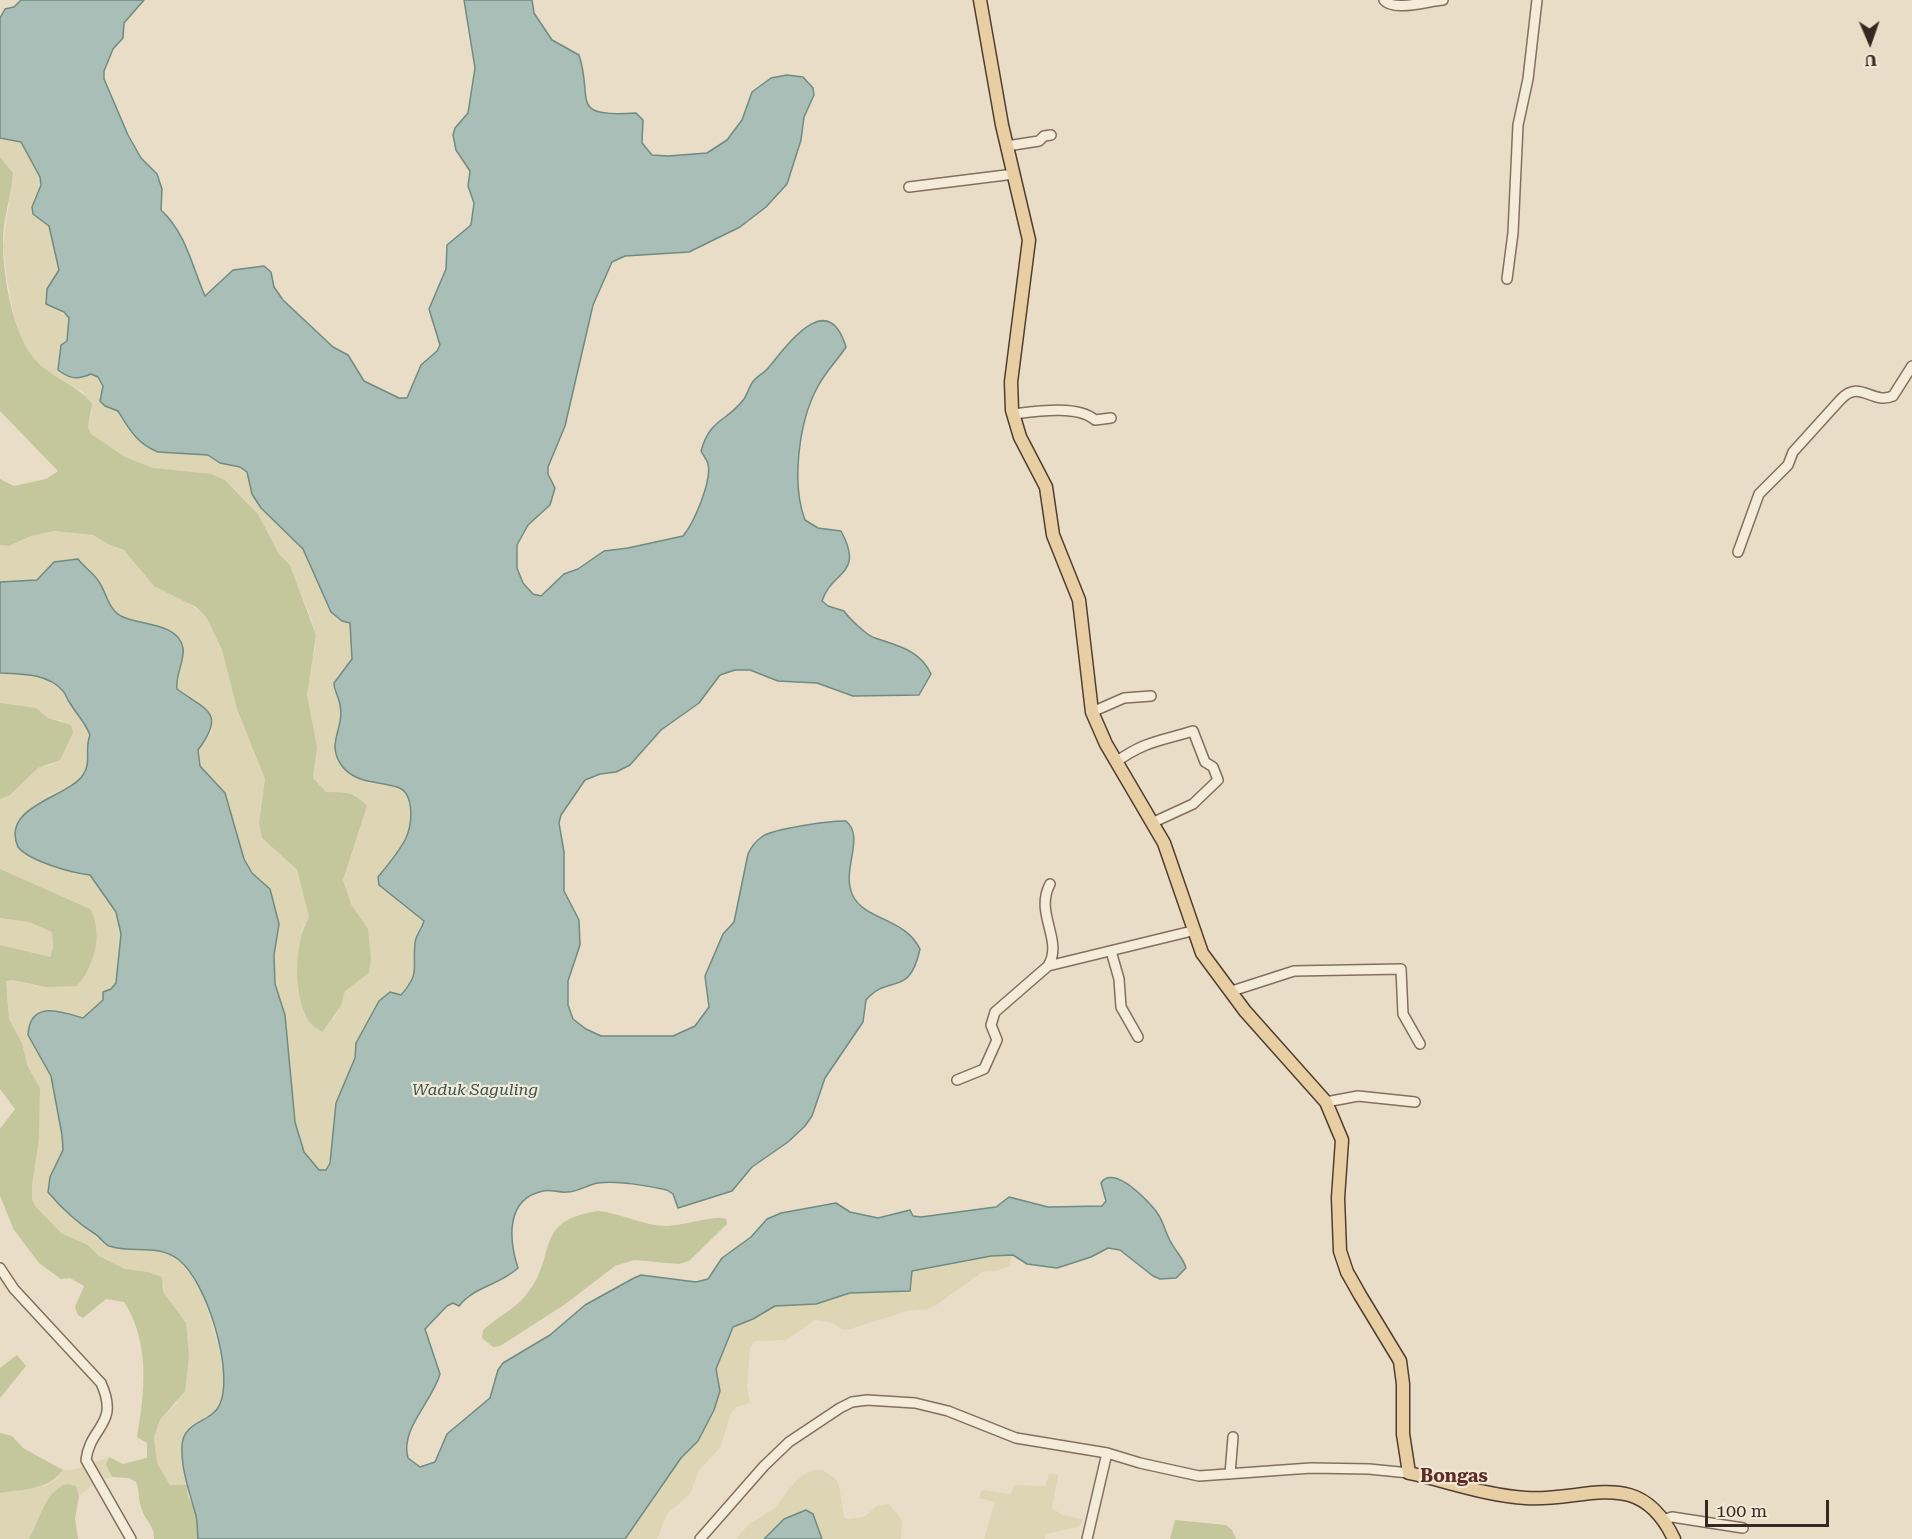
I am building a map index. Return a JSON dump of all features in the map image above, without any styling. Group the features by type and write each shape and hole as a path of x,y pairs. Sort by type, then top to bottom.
{"main road":[{"path":"980,0 1007,146 1029,240 1011,382 1013,414 1020,437 1046,487 1053,535 1079,600 1092,712 1116,762 1154,822 1168,855 1192,931 1202,953 1245,1011 1326,1102 1342,1140 1338,1198 1340,1251 1360,1296 1400,1361 1403,1384 1403,1434 1409,1473 1525,1498 1598,1492 1621,1494 1647,1504 1665,1519 1674,1539"}],"street":[{"path":"1384,0 1388,4 1399,7 1443,0"},
{"path":"1507,279 1513,233 1518,125 1528,79 1537,0"},
{"path":"1007,146 1039,141 1044,136 1051,135"},
{"path":"909,187 1014,174"},
{"path":"1738,552 1759,494 1788,465 1793,452 1841,399 1848,392 1855,390 1880,397 1893,396 1912,366"},
{"path":"1013,414 1055,409 1090,415 1095,420 1111,418"},
{"path":"1092,712 1126,697 1151,696"},
{"path":"1116,762 1135,748 1156,739 1192,731 1205,762 1213,767 1218,780 1193,804 1154,822"},
{"path":"1048,966 1053,948 1045,914 1045,897 1050,884"},
{"path":"957,1080 984,1069 997,1040 991,1025 995,1012 1048,966 1192,931"},
{"path":"1111,951 1119,979 1120,1007 1138,1037"},
{"path":"1232,991 1294,971 1401,969 1403,1014 1420,1044"},
{"path":"1326,1102 1358,1096 1415,1102"},
{"path":"0,1268 14,1289 101,1383 107,1397 108,1413 86,1460 131,1539"},
{"path":"700,1539 764,1466 789,1443 852,1402 894,1400 915,1403 948,1411 1016,1438 1107,1453 1199,1476 1336,1468 1409,1473"},
{"path":"1230,1474 1233,1437"},
{"path":"1087,1539 1107,1453"},
{"path":"1665,1519 1672,1517 1743,1528"}],"shaded area":[{"path":"0,138 21,142 40,177 41,185 33,199 33,214 49,226 59,270 47,289 46,304 69,318 67,341 81,378 91,374 98,376 103,386 99,397 105,406 118,411 133,437 158,452 208,455 220,463 241,467 247,472 252,494 287,535 294,538 303,549 331,612 342,621 350,623 352,659 337,676 334,691 341,705 339,729 333,743 367,783 397,787 408,797 411,811 407,834 384,890 391,893 424,921 416,934 415,976 354,1050 355,1058 336,1103 332,1148 326,1170 319,1170 307,1159 296,1129 285,1015 275,984 274,955 279,924 265,883 252,873 244,859 225,793 200,765 198,750 212,732 198,701 177,689 176,681 183,649 159,626 120,617 105,599 96,578 84,568 54,562 38,580 0,582 0,545 9,546 31,536 54,531 93,535 124,550 207,618 222,650 237,709 265,779 259,823 262,838 297,871 309,917 302,929 299,991 333,1020 341,1006 345,991 369,973 371,958 368,929 351,904 343,880 365,813 356,795 326,792 313,778 317,747 307,695 310,664 315,650 316,635 312,621 290,565 279,554 258,514 236,490 225,480 153,468 125,457 91,434 88,427 92,412 83,392 47,371 31,356 17,331 7,279 3,246 13,173 0,157"},
{"path":"0,673 29,674 45,679 63,691 84,721 90,735 87,743 89,762 83,776 71,786 48,795 75,874 90,875 96,880 116,912 121,935 116,983 111,989 103,992 103,1000 83,1018 52,1009 28,1035 51,1076 62,1135 63,1150 50,1177 48,1192 69,1216 108,1246 157,1250 177,1258 201,1290 218,1344 224,1378 220,1404 215,1411 189,1427 182,1445 187,1485 170,1485 157,1463 154,1437 160,1420 177,1403 189,1356 171,1305 163,1292 164,1285 148,1272 125,1269 99,1256 88,1245 61,1233 40,1213 32,1200 32,1178 39,1139 40,1088 27,1065 22,1043 9,1019 6,981 13,980 37,986 91,965 97,930 89,909 0,869 0,799 10,795 38,768 53,764 63,721 48,718 43,713 0,703"},
{"path":"0,918 29,922 52,932 53,948 50,957 21,952 0,945"},
{"path":"1013,1255 1009,1266 996,1271 982,1272 928,1309 907,1311 843,1330 830,1322 815,1320 786,1340 755,1341 750,1348 747,1386 750,1403 736,1407 731,1413 720,1448 699,1470 690,1494 667,1514 657,1539 625,1539 681,1458 698,1441 714,1411 719,1376 716,1369 733,1326 753,1319 775,1306 816,1304 850,1293 910,1291 912,1272 991,1256"},
{"path":"109,1457 106,1465 112,1477 97,1481 79,1496 76,1486 55,1490 29,1539 0,1539 0,1493 47,1485 57,1479 63,1470 77,1469"},
{"path":"813,1470 822,1470 835,1478 839,1485 844,1517 848,1519 864,1517 877,1506 889,1504 902,1520 901,1539 822,1539 813,1514 784,1519 764,1539 736,1539 749,1524 774,1509 798,1478"},
{"path":"1049,1473 1058,1475 1052,1508 1062,1515 1083,1519 1079,1527 1045,1534 1045,1539 984,1539 995,1502 979,1498 982,1490 1010,1494 1015,1485 1046,1486"}],"green space":[{"path":"0,157 13,173 5,219 3,258 14,319 25,346 39,363 92,404 88,427 91,434 125,457 153,468 211,474 225,480 258,514 279,554 290,565 316,635 307,695 317,747 313,778 326,792 348,793 367,806 343,880 351,904 368,929 371,958 369,973 345,991 341,1006 322,1032 308,1020 300,996 298,954 300,940 309,917 297,870 262,838 259,823 265,779 237,709 222,650 207,618 196,607 154,586 124,550 93,535 54,531 31,536 9,546 0,545 0,479 14,486 46,479 58,471 0,411"},
{"path":"0,703 36,708 48,718 71,725 73,733 60,760 38,768 10,795 0,799"},
{"path":"0,869 90,909 94,918 97,939 95,949 88,969 77,986 45,987 13,980 6,981 9,1019 22,1043 27,1065 40,1088 39,1139 32,1200 61,1233 88,1245 99,1256 125,1269 148,1272 162,1277 163,1292 186,1323 189,1356 185,1391 160,1420 154,1437 157,1463 170,1485 187,1485 188,1496 196,1513 198,1539 154,1539 153,1530 141,1507 136,1482 129,1478 112,1477 106,1465 109,1457 123,1464 147,1458 147,1443 137,1437 142,1403 142,1350 132,1317 124,1302 106,1299 83,1318 78,1315 75,1307 84,1286 70,1278 61,1279 39,1263 14,1230 0,1196 0,1129 15,1109 0,1089 0,945 50,957 53,948 52,932 29,922 0,918"},
{"path":"598,1211 667,1226 721,1218 726,1219 727,1224 689,1261 679,1264 634,1260 615,1266 564,1305 500,1346 493,1347 482,1338 483,1330 521,1300 536,1281 554,1232 563,1223 577,1216"},
{"path":"17,1355 26,1366 0,1398 0,1368"},
{"path":"0,1433 12,1436 23,1448 63,1470 57,1477 43,1485 0,1493"},
{"path":"67,1484 76,1486 79,1496 75,1518 78,1539 29,1539 43,1507 59,1487"},
{"path":"1175,1520 1226,1525 1232,1530 1236,1539 1170,1539"}],"water":[{"name":"Waduk Saguling","path":"21,0 144,0 124,23 123,38 113,49 104,71 104,79 128,135 141,158 157,174 162,189 161,210 177,229 205,296 233,270 264,266 271,272 274,287 283,300 333,347 348,355 364,381 399,398 407,398 421,365 437,351 440,345 429,309 446,269 447,245 471,225 474,203 468,186 470,171 456,150 453,135 455,128 468,113 475,68 464,0 532,0 534,13 552,40 579,55 587,103 592,109 600,112 636,113 643,120 642,143 652,155 707,153 727,140 742,120 752,92 771,78 787,75 803,77 813,88 814,95 804,117 801,140 787,184 766,207 740,227 689,252 625,256 612,262 593,305 565,426 548,467 548,474 555,488 550,505 528,525 517,545 517,568 523,583 533,594 541,596 564,574 578,569 604,551 683,536 697,512 705,491 709,471 701,451 709,432 738,406 754,381 797,335 819,321 829,322 838,330 846,347 817,388 811,402 802,435 798,471 798,489 805,520 818,528 841,531 850,556 844,571 827,591 822,601 828,606 844,611 872,637 915,654 931,674 919,695 853,696 817,683 778,681 750,670 735,670 720,675 699,703 661,730 630,765 616,772 600,774 585,780 561,815 559,823 564,852 564,891 579,920 580,945 568,981 568,1005 573,1019 586,1029 601,1036 673,1036 695,1026 709,1007 705,976 723,934 734,922 748,854 754,844 769,833 790,828 846,821 852,828 854,836 849,876 853,896 866,910 905,931 920,949 910,974 904,980 874,992 866,1000 863,1022 825,1078 812,1116 805,1126 788,1142 752,1167 732,1191 678,1208 673,1194 667,1190 606,1182 571,1192 543,1191 531,1195 522,1202 516,1211 512,1233 518,1268 472,1294 459,1306 453,1303 447,1306 425,1329 440,1374 412,1426 407,1447 408,1458 420,1467 435,1462 447,1434 490,1398 498,1370 503,1363 550,1335 585,1305 641,1275 696,1282 708,1279 722,1258 751,1237 767,1219 781,1213 836,1203 850,1212 878,1218 910,1210 913,1216 921,1217 996,1207 1009,1197 1048,1207 1102,1206 1106,1201 1101,1183 1107,1178 1114,1178 1131,1186 1158,1214 1186,1268 1176,1278 1160,1279 1153,1276 1120,1250 1108,1248 1091,1257 1057,1268 1027,1264 1013,1255 991,1256 912,1271 910,1291 850,1293 816,1304 775,1306 733,1327 716,1369 720,1391 714,1410 698,1441 681,1458 625,1539 198,1539 196,1515 184,1471 182,1446 187,1431 216,1410 220,1404 223,1389 221,1350 208,1307 199,1287 179,1260 154,1250 118,1248 105,1244 97,1235 70,1215 48,1192 50,1177 63,1150 62,1135 51,1076 28,1035 30,1024 34,1016 48,1011 83,1018 103,1000 103,992 111,989 116,983 121,934 116,912 90,875 62,869 41,861 18,847 15,833 19,822 27,812 75,783 83,775 87,765 90,735 64,692 57,685 33,676 0,673 0,582 37,580 54,562 78,559 97,579 110,605 118,614 130,620 167,629 180,640 183,658 177,679 177,689 204,708 212,720 211,728 198,750 200,766 225,793 244,859 252,873 270,889 279,924 274,955 275,984 285,1015 295,1122 304,1152 319,1170 326,1170 330,1163 336,1103 355,1058 356,1043 379,1001 390,992 401,995 411,981 416,940 424,921 379,885 378,877 399,850 407,834 411,810 407,796 397,787 354,776 342,766 337,758 335,743 341,714 334,683 352,659 350,623 342,621 331,612 303,549 261,508 252,494 247,472 240,467 220,463 208,455 158,452 151,449 134,435 118,411 105,406 100,401 103,386 98,377 91,374 74,378 58,370 61,345 67,341 69,318 64,312 46,304 47,289 59,270 49,226 33,214 32,207 41,185 40,177 21,142 0,138 0,18 5,9 14,7"},
{"path":"806,1510 813,1514 822,1539 764,1539 784,1519"}],"district":[{"name":"Bongas","path":"1454,1477"}]}
